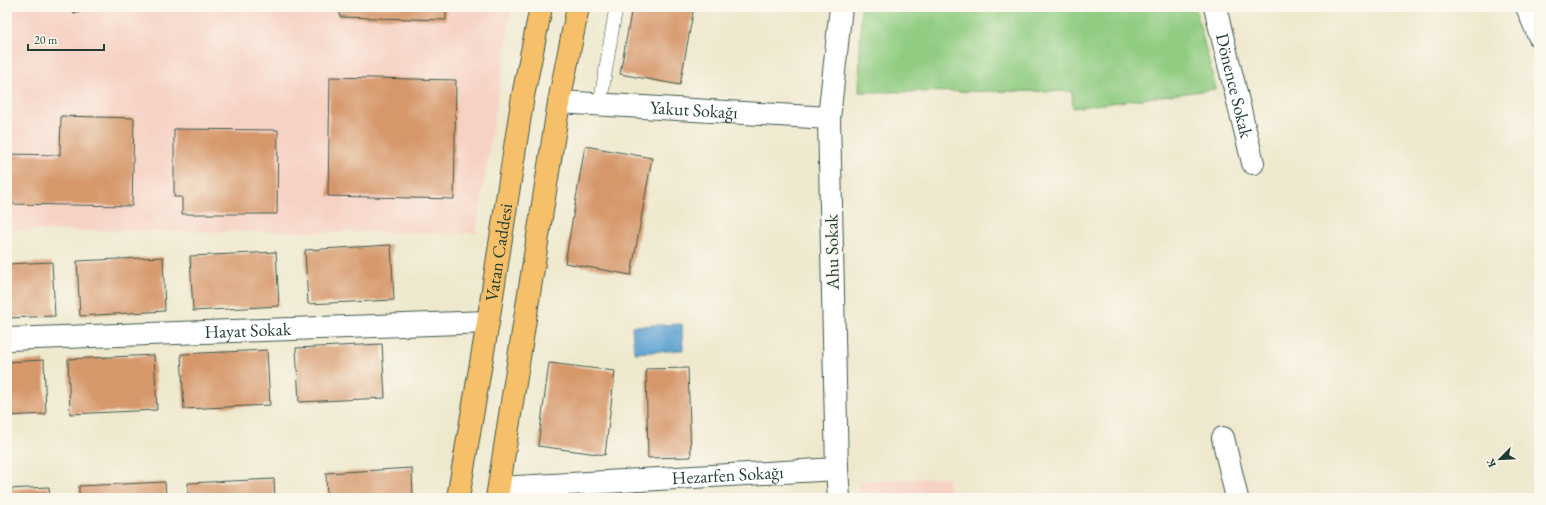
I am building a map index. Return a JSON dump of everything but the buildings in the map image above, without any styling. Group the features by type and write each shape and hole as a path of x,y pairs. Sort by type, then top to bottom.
{"main road":[{"name":"Vatan Caddesi","path":"458,498 488,322 523,96 541,7"},
{"name":"Vatan Caddesi","path":"498,493 559,102 578,7"}],"street":[{"name":"Ahu Sokak","path":"839,498 837,469 829,118 841,7"},
{"name":"Dönence Sokak","path":"1215,7 1253,164"},
{"path":"1527,7 1539,36"},
{"name":"Yakut Sokağı","path":"559,102 829,118"},
{"name":"Hayat Sokak","path":"7,339 488,322"},
{"path":"1223,438 1237,498"},
{"name":"Hezarfen Sokağı","path":"498,493 837,469"}],"lane":[{"path":"600,104 616,7"}],"shaded area":[{"path":"7,7 512,7 476,233 7,230"},
{"path":"948,477 949,498 859,498 858,482"}],"green space":[{"path":"861,7 1195,7 1216,89 1073,108 1072,91 859,92"}],"water":[{"path":"682,324 683,350 634,353 632,326"}]}
